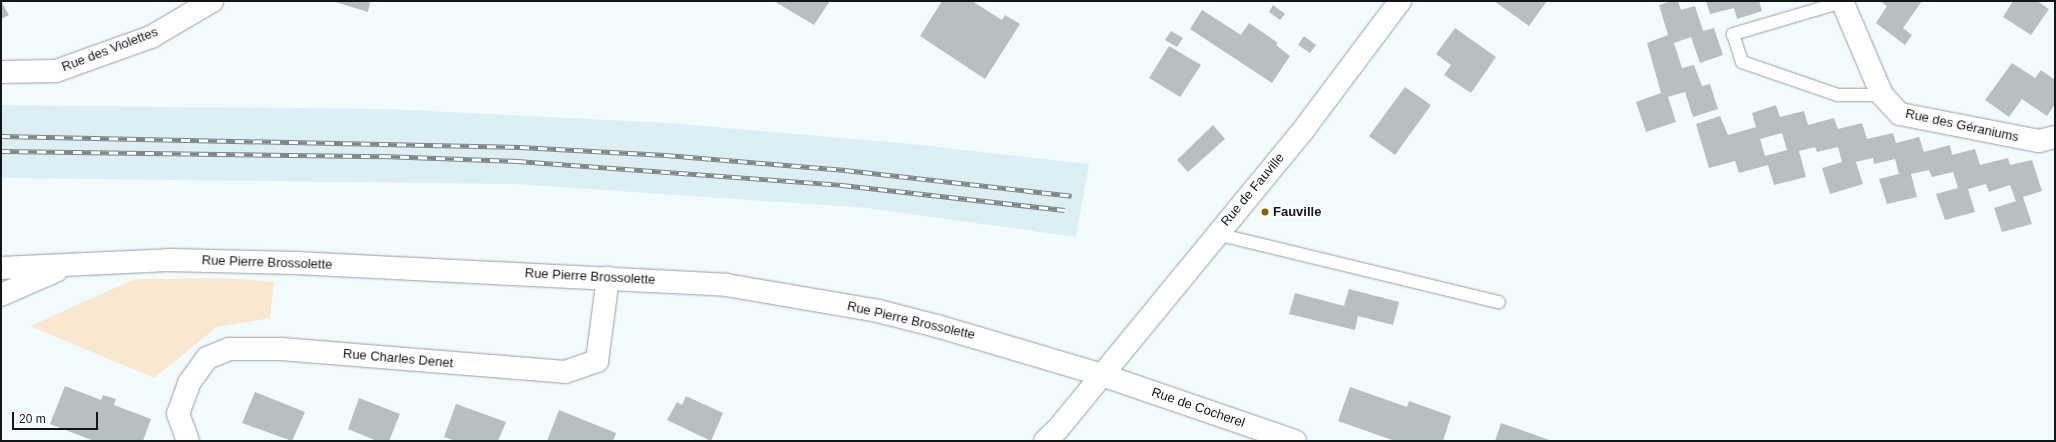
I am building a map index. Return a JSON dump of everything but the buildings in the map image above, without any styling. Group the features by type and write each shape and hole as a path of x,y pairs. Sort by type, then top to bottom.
{"main road":[{"name":"Rue des Violettes","path":"1,72 56,71 151,37 212,1"},
{"name":"Rue de Fauville","path":"1045,441 1102,375 1301,133 1400,1"},
{"name":"Rue des Géraniums","path":"1842,1 1882,95 1900,114 2039,141 2055,137"},
{"name":"Rue Pierre Brossolette","path":"1,268 68,266 168,260 608,278 726,285 878,311 1013,347 1102,375"},
{"name":"Rue Pierre Brossolette","path":"1,295 68,266"},
{"name":"Rue Charles Denet","path":"188,441 178,414 189,383 207,358 229,350 281,349 565,372 597,360 608,278"},
{"name":"Rue de Cocherel","path":"1102,375 1295,441"}],"lane":[{"path":"1842,1 1733,34 1742,62 1838,95 1882,95"},
{"path":"1217,234 1499,302"}],"shaded area":[{"path":"1,105 389,109 670,123 912,144 1089,164 1076,237 867,208 516,184 1,178"},
{"path":"225,278 274,282 270,318 217,327 154,378 30,326 135,279"}],"railway":[{"path":"1,136 520,147 666,155 845,170 1072,196"},
{"path":"1,151 382,156 517,161 842,185 1065,210"}],"place":[{"name":"Fauville","path":"1265,212"}]}
